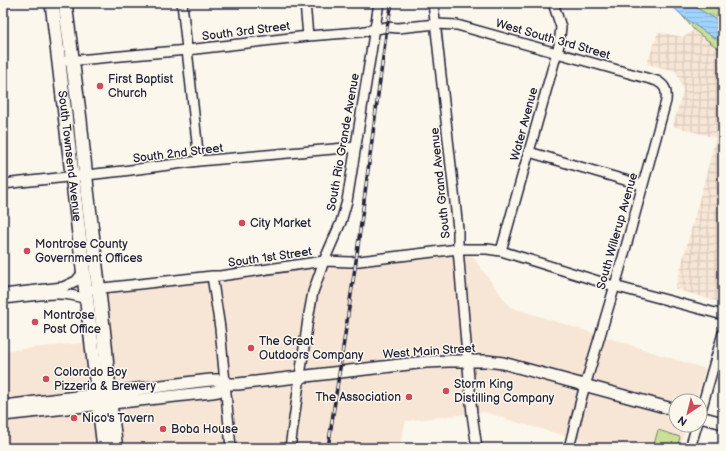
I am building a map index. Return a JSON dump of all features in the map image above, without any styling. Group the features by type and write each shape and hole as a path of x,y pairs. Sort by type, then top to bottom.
{"highway":[{"name":"South Townsend Avenue","path":"52,3 66,61 85,175 90,293 104,399"},
{"name":"South Townsend Avenue","path":"65,3 66,61 72,176 84,271 90,293"},
{"path":"104,399 104,448"},
{"path":"104,399 116,448"}],"main road":[{"name":"West Main Street","path":"104,399 120,391 218,380 226,384 301,377 426,362 468,361 503,363 668,408"},
{"path":"3,406 104,399"},
{"path":"3,415 104,399"},
{"path":"708,418 723,423"}],"street":[{"path":"182,3 199,161"},
{"path":"305,3 308,36"},
{"name":"South Rio Grande Avenue","path":"290,448 313,292 324,261 341,222 347,201 379,3"},
{"name":"South Grand Avenue","path":"433,3 458,229 458,249 472,414 477,448"},
{"name":"Water Avenue","path":"501,251 561,36 561,27 554,3"},
{"name":"South 3rd Street","path":"66,61 360,32 387,27 436,24"},
{"name":"West South 3rd Street","path":"436,24 457,25 556,52 663,84"},
{"name":"South Willerup Avenue","path":"568,448 666,100 666,89 663,84"},
{"name":"South 2nd Street","path":"3,184 199,161 356,147"},
{"path":"529,152 642,185"},
{"name":"South 1st Street","path":"3,300 62,293 76,295 324,261 351,262 473,248 501,251 614,286 723,315"},
{"path":"3,294 63,287 76,280 84,271"},
{"path":"212,276 220,328 231,448"},
{"path":"706,393 723,333"},
{"path":"690,448 695,433"}],"shaded area":[{"path":"694,30 723,50 723,303 675,289 716,138 673,126 683,91 676,71 647,64 658,32 683,37"},
{"path":"469,252 510,307 706,369 698,393 668,393 668,433 684,433 679,448 609,448 485,412 406,421 399,448 119,448 98,289 285,267"},
{"path":"91,342 103,448 3,448 3,351"}],"green space":[{"path":"672,3 723,3 723,52 694,30"},
{"path":"658,430 680,437 677,448 653,448"}],"water":[{"path":"669,3 694,3 695,7 723,23 723,43 683,16 670,6"}],"railway":[{"path":"328,448 356,261 387,27 392,3"}],"place":[{"name":"First Baptist Church","path":"100,86"},
{"name":"City Market","path":"242,223"},
{"name":"Montrose County Government Offices","path":"27,251"},
{"name":"Montrose Post Office","path":"35,322"},
{"name":"The Great Outdoors Company","path":"251,348"},
{"name":"Colorado Boy Pizzeria & Brewery","path":"46,379"},
{"name":"Storm King Distilling Company","path":"446,391"},
{"name":"The Association","path":"409,397"},
{"name":"Nico's Tavern","path":"74,418"},
{"name":"Boba House","path":"163,429"}]}
